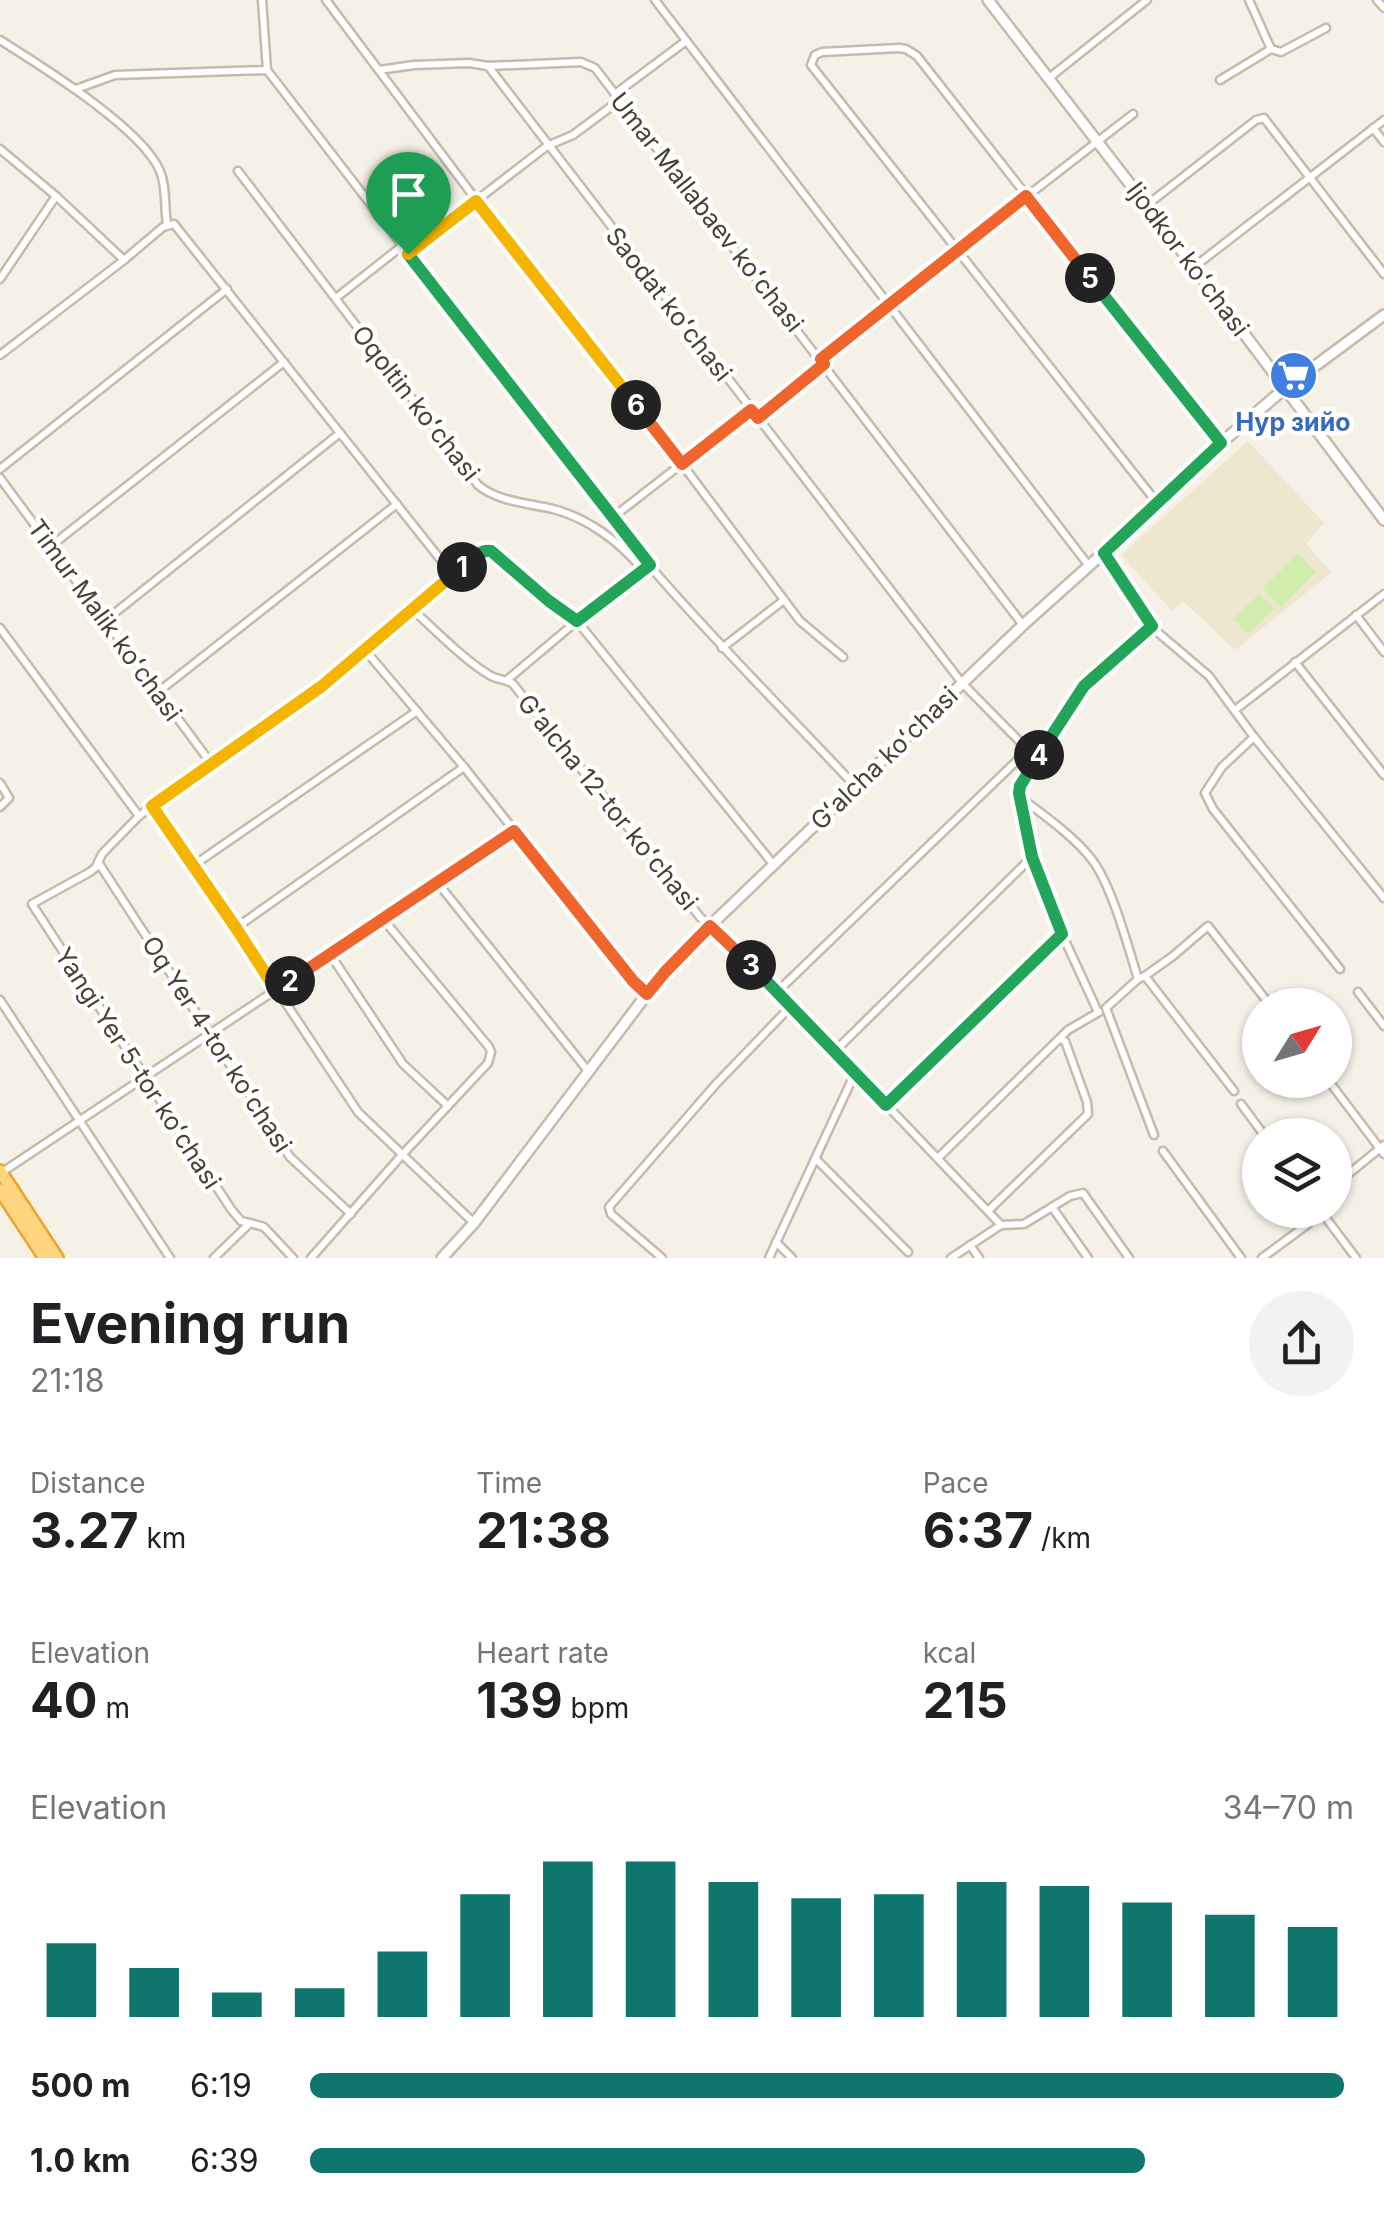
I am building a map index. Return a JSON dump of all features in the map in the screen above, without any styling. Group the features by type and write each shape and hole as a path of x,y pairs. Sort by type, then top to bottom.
{"highway":[{"path":"0,1172 57,1258"},
{"path":"0,1190 46,1258"}],"street":[{"path":"262,0 267,70 612,518 646,568 855,786"},
{"path":"326,0 800,621 843,657"},
{"path":"655,0 1089,566"},
{"name":"Ijodkor koʻchasi","path":"988,0 1384,520"},
{"path":"1049,78 1146,0"},
{"path":"1249,0 1271,49"},
{"path":"1378,0 1384,8"},
{"path":"1220,80 1271,49 1281,52 1326,28"},
{"path":"0,40 75,90 152,156 164,186 165,225"},
{"path":"408,254 547,146 573,135 686,41"},
{"path":"1158,504 812,64 815,54 898,48 912,52 1221,443"},
{"name":"Umar Mallabaev koʻchasi","path":"379,70 469,62 488,66 581,62 595,68 1023,625"},
{"name":"Saodat koʻchasi","path":"488,66 962,683 1038,757"},
{"path":"75,90 115,75 267,70"},
{"path":"758,418 890,304 1133,114"},
{"path":"1147,205 1256,120 1266,119 1384,274"},
{"path":"1194,267 1384,120"},
{"path":"1373,128 1384,142"},
{"path":"0,148 124,260"},
{"name":"Oqoltin koʻchasi","path":"238,171 478,485 495,495 577,518 646,568"},
{"path":"0,279 56,196"},
{"path":"0,354 165,225 174,224 452,574"},
{"path":"335,298 402,246"},
{"path":"0,469 226,289"},
{"name":"Gʻalcha koʻchasi","path":"442,1258 474,1223 647,994 710,926 1023,625 1221,443 1284,389 1384,315"},
{"path":"51,546 284,362"},
{"path":"612,518 751,410"},
{"path":"106,620 340,433"},
{"name":"Timur Malik koʻchasi","path":"0,478 210,762"},
{"path":"158,692 397,504"},
{"path":"98,862 139,816 322,686 452,574 486,550 577,621 773,864"},
{"path":"1104,553 1152,626 1209,676 1384,898"},
{"path":"507,680 646,568"},
{"path":"1235,710 1384,594"},
{"path":"722,648 784,600"},
{"name":"Gʻalcha 12-tor koʻchasi","path":"411,608 482,670 496,679 507,680 519,690 710,926 792,1005 1001,1225"},
{"path":"1356,616 1384,652"},
{"path":"1152,626 1084,686 1020,786 1032,857 1062,934 1102,1010 1154,1136"},
{"path":"0,628 139,816"},
{"path":"365,650 647,994"},
{"path":"1294,662 1384,775"},
{"path":"194,865 417,711"},
{"path":"1254,737 1222,767 1205,793 1213,809 1340,969"},
{"path":"778,991 1028,750"},
{"path":"236,928 464,767"},
{"path":"0,783 9,795 0,807"},
{"path":"1021,798 1094,862 1142,978 1234,1090"},
{"path":"152,806 358,1112 474,1223"},
{"path":"0,1172 514,831"},
{"path":"835,1051 1032,857"},
{"name":"Yangi Yer 5-tor koʻchasi","path":"98,862 90,872 32,904 231,1209 241,1221 264,1227 293,1258"},
{"name":"Oq Yer 4-tor koʻchasi","path":"98,862 290,1157 351,1214"},
{"path":"437,882 588,1071"},
{"path":"311,1258 488,1063 492,1052 382,919"},
{"path":"938,1158 1068,1030 1102,1010 1208,926 1257,988"},
{"path":"886,1105 1062,934"},
{"path":"330,954 403,1064 448,1106"},
{"path":"1358,992 1384,1026"},
{"path":"0,1000 170,1258"},
{"path":"662,1258 611,1214 610,1207 716,1084 792,1005"},
{"path":"988,1210 1088,1114 1066,1042 1059,1039"},
{"path":"769,1258 855,1073"},
{"path":"1342,1098 1383,1149 1352,1172"},
{"path":"1241,1104 1251,1118"},
{"path":"1163,1152 1241,1258"},
{"path":"816,1158 908,1252"},
{"path":"952,1258 1001,1225 1024,1224 1070,1196 1084,1194 1129,1258"},
{"path":"1052,1208 1088,1258"},
{"path":"214,1258 250,1223"},
{"path":"1262,1258 1303,1228"},
{"path":"1333,1228 1356,1258"},
{"path":"776,1242 792,1258"},
{"path":"970,1245 979,1258"}],"shaded area":[{"path":"1248,441 1324,523 1306,544 1332,572 1235,650 1183,601 1172,611 1121,555"}],"green space":[{"path":"1298,553 1316,572 1281,607 1262,589"},
{"path":"1259,594 1274,608 1248,634 1233,619"}],"place":[{"name":"Нур зийо","path":"1293,376"}],"route":[{"path":"1026,196 1221,443 1104,553 1152,626 1084,686 1020,786 1032,857 1062,934 886,1105 710,926 647,994 514,831 276,990 152,806 322,686 411,608 486,550 577,621 650,565 408,254 476,201 682,464 751,410 758,418 824,364 821,359 1026,196"}]}
